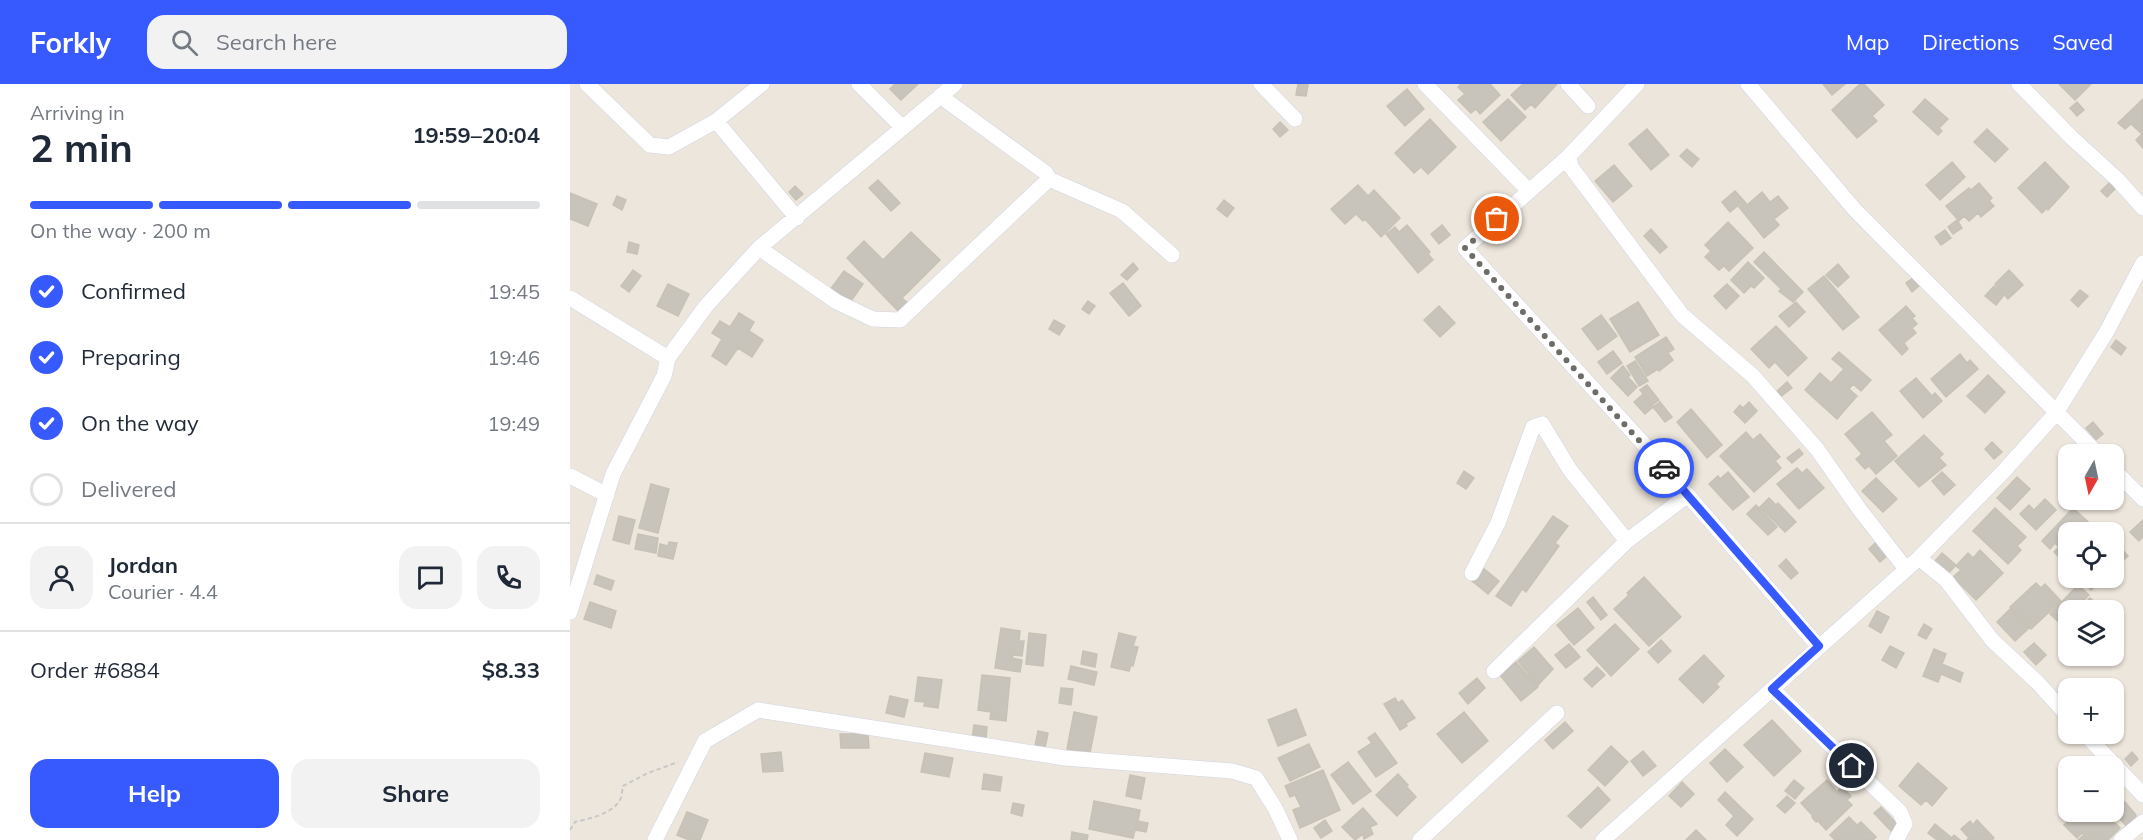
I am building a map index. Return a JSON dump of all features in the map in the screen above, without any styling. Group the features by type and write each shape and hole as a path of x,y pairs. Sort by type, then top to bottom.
{"street":[{"path":"587,84 650,145 669,147 716,121 762,84"},
{"path":"859,84 903,128"},
{"path":"571,603 613,474 664,376 669,358 706,306 759,248 955,84"},
{"path":"1261,84 1295,118"},
{"path":"1425,84 1529,191"},
{"path":"1568,84 1588,106"},
{"path":"1637,84 1569,156 1465,248 1688,495 1819,646"},
{"path":"1748,84 1855,210 2088,444"},
{"path":"2019,84 2072,138 2118,180 2143,208"},
{"path":"940,96 1046,173 1049,179 1122,211 1172,255"},
{"path":"716,121 797,218"},
{"path":"1569,156 1571,167 1682,315 1753,376 1817,449 1860,510 1906,569"},
{"path":"759,248 837,302 873,319 900,320 1049,179"},
{"path":"1603,840 1919,558 2003,472 2056,413 2107,331 2143,263"},
{"path":"570,298 669,358"},
{"path":"1472,573 1498,523 1533,427 1542,424 1570,470 1627,541"},
{"path":"570,476 607,495"},
{"path":"2124,480 2143,499"},
{"path":"1494,671 1627,541 1688,495"},
{"path":"1919,558 1946,580 1992,640 2058,705"},
{"path":"1772,689 1900,812 1905,824 1896,840"},
{"path":"655,840 705,741 758,710 1065,758 1232,771 1256,778 1275,808 1290,840"},
{"path":"1420,840 1557,712"},
{"path":"2095,744 2143,795"},
{"path":"2121,840 2143,822"}],"path":[{"path":"570,830 575,822 592,818 611,809 620,800 623,786 648,773 698,755"}],"building":[{"path":"895,84 918,84 901,100 890,89"},
{"path":"1298,84 1308,85 1306,96 1296,95"},
{"path":"1461,84 1490,84 1500,95 1480,114 1476,109 1471,113 1458,100 1465,94 1458,87"},
{"path":"1523,84 1557,84 1535,108 1531,104 1525,110 1511,95"},
{"path":"1823,84 1845,84 1832,95"},
{"path":"1860,84 1864,84 1884,105 1872,116 1877,121 1857,138 1832,110"},
{"path":"2059,84 2091,84 2075,100"},
{"path":"1407,89 1424,109 1405,126 1387,106"},
{"path":"1508,99 1526,117 1501,141 1483,122"},
{"path":"1925,99 1948,119 1939,128 1942,131 1938,135 1913,112"},
{"path":"2143,99 2143,148 2136,140 2142,134 2131,124 2125,129 2118,123"},
{"path":"2077,102 2084,110 2077,116 2070,108"},
{"path":"1430,119 1456,147 1428,174 1421,167 1414,173 1395,153"},
{"path":"1280,122 1288,130 1280,137 1273,129"},
{"path":"1647,129 1669,155 1651,170 1629,144"},
{"path":"1987,129 2008,149 1995,162 1974,142"},
{"path":"1687,149 1699,159 1692,167 1680,156"},
{"path":"1952,162 1965,177 1940,200 1926,185"},
{"path":"2045,162 2069,187 2048,210 2047,208 2042,213 2018,188"},
{"path":"1614,165 1632,186 1613,202 1595,181"},
{"path":"878,180 900,203 891,211 869,188"},
{"path":"2111,181 2117,187 2107,197 2101,191"},
{"path":"1979,183 1992,198 1989,201 1994,206 1981,217 1978,213 1969,221 1964,216 1959,221 1946,206"},
{"path":"1358,185 1368,196 1374,190 1400,218 1381,237 1365,219 1363,221 1356,214 1345,224 1331,209"},
{"path":"795,186 803,194 796,200 789,192"},
{"path":"1735,191 1744,201 1730,212 1722,202"},
{"path":"1762,192 1770,202 1778,196 1788,208 1774,219 1779,225 1764,238 1739,207 1745,202 1747,205"},
{"path":"570,193 597,204 588,226 570,219"},
{"path":"617,196 626,200 622,210 613,205"},
{"path":"1224,200 1234,208 1227,217 1217,209"},
{"path":"1957,220 1962,228 1953,234 1948,227"},
{"path":"1728,222 1753,248 1729,271 1724,266 1719,270 1705,257 1711,251 1705,245"},
{"path":"1407,225 1430,252 1428,254 1433,260 1418,273 1386,234 1395,227 1399,232"},
{"path":"1442,225 1450,235 1439,244 1431,234"},
{"path":"1651,229 1667,247 1660,253 1644,236"},
{"path":"1945,230 1951,238 1941,245 1935,237"},
{"path":"911,232 940,260 902,298 909,304 900,313 847,258 864,241 883,260"},
{"path":"629,242 639,245 637,254 627,252"},
{"path":"1764,252 1803,292 1793,302 1779,291 1781,289 1754,262"},
{"path":"1748,262 1764,278 1754,288 1751,286 1744,293 1731,280"},
{"path":"1133,263 1138,269 1127,280 1121,275"},
{"path":"1838,264 1849,277 1838,287 1826,275"},
{"path":"633,270 641,276 629,292 621,286"},
{"path":"2009,270 2023,285 2008,299 1995,284"},
{"path":"844,271 863,284 849,304 829,291"},
{"path":"1824,276 1859,317 1843,330 1808,289"},
{"path":"1913,278 1919,286 1912,292 1906,283"},
{"path":"1123,283 1141,306 1129,316 1110,293"},
{"path":"668,284 689,294 678,316 657,306"},
{"path":"1727,284 1739,296 1726,309 1714,296"},
{"path":"1994,286 2004,295 1996,305 1985,296"},
{"path":"2080,290 2088,296 2078,307 2071,300"},
{"path":"1088,301 1095,306 1089,314 1082,309"},
{"path":"1638,302 1659,335 1630,352 1610,319"},
{"path":"1796,302 1805,312 1789,327 1779,316"},
{"path":"1439,306 1455,323 1440,337 1424,320"},
{"path":"1906,306 1915,316 1912,318 1917,324 1912,328 1916,333 1904,343 1908,349 1902,355 1879,330"},
{"path":"739,313 754,322 749,331 763,340 752,357 738,348 726,365 712,356 722,339 712,333 720,321 730,327"},
{"path":"1601,315 1617,336 1598,350 1582,329"},
{"path":"1054,320 1065,326 1059,335 1049,329"},
{"path":"1776,326 1807,358 1788,376 1775,362 1769,368 1751,349"},
{"path":"1666,337 1674,349 1668,353 1673,360 1659,371 1658,369 1647,376 1635,357"},
{"path":"2116,340 2126,348 2121,355 2111,347"},
{"path":"1613,351 1622,363 1607,374 1598,362"},
{"path":"1839,352 1871,380 1861,391 1853,384 1849,389 1857,396 1837,419 1805,390 1820,373 1831,383 1844,369 1832,359"},
{"path":"1960,354 1967,363 1970,360 1978,369 1946,397 1931,379"},
{"path":"1635,361 1648,381 1639,386 1627,366"},
{"path":"1623,366 1630,375 1628,377 1637,387 1628,396 1611,378"},
{"path":"1988,375 2005,392 1985,413 1967,396"},
{"path":"1916,378 1932,396 1935,393 1942,401 1923,418 1900,391"},
{"path":"1787,382 1792,388 1779,398 1775,393"},
{"path":"1647,385 1659,400 1652,405 1640,390"},
{"path":"1642,395 1653,407 1645,414 1634,402"},
{"path":"1660,402 1672,417 1665,422 1653,407"},
{"path":"1749,402 1757,411 1745,423 1734,412 1740,405 1743,408"},
{"path":"1691,409 1722,445 1707,458 1677,422"},
{"path":"1872,412 1892,435 1884,441 1897,456 1876,474 1869,466 1865,469 1856,459 1862,454 1845,434"},
{"path":"2093,422 2103,434 2096,440 2086,428"},
{"path":"1746,432 1753,440 1760,434 1780,457 1775,461 1781,468 1754,492 1720,456"},
{"path":"1924,435 1943,454 1939,458 1946,465 1919,487 1895,461"},
{"path":"1992,442 2002,452 1994,459 1985,449"},
{"path":"1799,449 1803,454 1792,463 1787,458"},
{"path":"1797,468 1802,473 1807,469 1824,488 1799,509 1777,484"},
{"path":"1464,471 1474,478 1466,489 1457,483"},
{"path":"1728,472 1749,497 1733,510 1709,484 1718,476 1720,479"},
{"path":"1942,472 1955,485 1944,495 1932,481"},
{"path":"2017,477 2030,489 2010,510 1997,498"},
{"path":"1876,478 1897,499 1883,512 1862,491"},
{"path":"651,484 669,489 658,533 639,528"},
{"path":"1769,498 1776,505 1778,503 1796,522 1785,532 1760,507"},
{"path":"2045,499 2056,510 2036,530 2020,514 2029,505 2034,510"},
{"path":"1756,505 1777,527 1768,535 1747,514"},
{"path":"1995,508 2026,537 2017,546 2021,550 2008,564 1973,531"},
{"path":"2071,510 2075,510 2088,522 2060,522"},
{"path":"619,516 635,520 629,544 613,540"},
{"path":"1553,516 1568,526 1555,543 1559,546 1526,592 1522,589 1511,606 1496,596"},
{"path":"2143,520 2143,537 2139,541 2130,532"},
{"path":"2058,524 2058,546 2055,543 2050,549 2042,541"},
{"path":"638,534 658,538 656,553 635,549"},
{"path":"669,542 677,543 673,559 658,556 660,544 668,546"},
{"path":"1876,542 1888,555 1880,562 1869,549"},
{"path":"1980,550 2003,573 1976,600 1953,577 1961,570 1956,566 1968,553 1973,558"},
{"path":"1942,553 1956,565 1948,574 1935,561"},
{"path":"1786,559 1798,573 1791,579 1779,566"},
{"path":"1483,568 1499,581 1488,594 1472,581"},
{"path":"597,575 614,581 611,590 594,584"},
{"path":"1644,577 1681,617 1649,646 1614,609"},
{"path":"2036,583 2041,588 2045,584 2060,600 2031,629 2010,607"},
{"path":"2075,588 2081,588 2089,595 2084,600 2064,600"},
{"path":"1593,597 1607,615 1601,620 1587,602"},
{"path":"590,602 616,611 611,628 584,619"},
{"path":"2058,606 2058,621 2050,614"},
{"path":"1578,608 1594,628 1574,645 1557,625"},
{"path":"2010,609 2029,628 2015,641 1997,622"},
{"path":"1877,611 1889,617 1881,633 1869,626"},
{"path":"1615,624 1639,649 1611,676 1587,650"},
{"path":"1924,624 1932,629 1926,639 1918,635"},
{"path":"1001,628 1020,631 1019,641 1024,641 1022,656 1013,655 1012,658 1022,660 1020,672 995,668"},
{"path":"1029,633 1046,635 1043,666 1026,664"},
{"path":"1119,633 1136,637 1133,646 1138,647 1133,666 1131,665 1129,671 1111,667"},
{"path":"1661,640 1671,651 1658,663 1648,652"},
{"path":"2034,643 2046,655 2036,665 2024,652"},
{"path":"1569,644 1580,657 1566,668 1555,655"},
{"path":"1890,646 1904,653 1896,668 1882,660"},
{"path":"1534,647 1553,669 1538,685 1518,661"},
{"path":"1934,649 1946,654 1942,664 1963,673 1960,682 1941,674 1938,682 1923,676"},
{"path":"1083,651 1097,654 1095,667 1081,664"},
{"path":"1704,655 1724,676 1716,684 1719,687 1703,703 1679,679"},
{"path":"1516,662 1538,687 1521,701 1500,675"},
{"path":"1071,666 1097,672 1094,685 1068,679"},
{"path":"1597,667 1605,675 1592,687 1584,679"},
{"path":"982,675 1010,678 1006,721 990,719 991,712 978,710"},
{"path":"918,677 942,680 938,708 924,706 925,702 915,701"},
{"path":"1477,678 1485,688 1468,704 1459,693"},
{"path":"1061,688 1073,689 1071,705 1059,703"},
{"path":"890,696 908,700 904,717 886,713"},
{"path":"1395,698 1398,703 1402,700 1415,718 1400,730 1384,704"},
{"path":"1296,709 1306,735 1278,746 1268,720"},
{"path":"1074,712 1097,717 1090,753 1067,749"},
{"path":"1464,712 1488,741 1462,763 1437,734"},
{"path":"1772,720 1801,751 1774,776 1744,745"},
{"path":"1565,722 1573,731 1553,749 1545,740"},
{"path":"974,725 987,727 986,740 972,738"},
{"path":"1038,731 1048,733 1045,748 1035,746"},
{"path":"1375,733 1397,763 1376,777 1358,752 1372,743 1368,738"},
{"path":"840,734 868,734 869,748 841,748"},
{"path":"1309,744 1320,767 1290,781 1278,758"},
{"path":"1611,746 1628,762 1605,786 1588,770"},
{"path":"1725,749 1743,767 1727,782 1710,763"},
{"path":"1643,751 1656,766 1643,776 1631,761"},
{"path":"781,752 783,771 763,772 761,754"},
{"path":"2132,752 2138,759 2131,766 2125,759"},
{"path":"925,753 953,758 949,777 921,772"},
{"path":"1348,762 1371,791 1353,804 1331,775"},
{"path":"1918,763 1947,788 1932,806 1926,800 1921,805 1899,786"},
{"path":"1323,770 1340,810 1300,828 1293,810 1301,807 1295,795 1290,797 1285,786"},
{"path":"984,774 1002,777 1000,791 982,789"},
{"path":"1398,774 1416,797 1397,816 1376,795"},
{"path":"1130,775 1145,778 1141,799 1126,796"},
{"path":"1794,780 1804,788 1795,799 1785,791"},
{"path":"1827,780 1837,792 1842,787 1851,796 1847,800 1852,805 1826,830 1818,821 1816,822 1801,803"},
{"path":"1682,782 1694,794 1681,807 1669,796"},
{"path":"1598,787 1610,800 1581,828 1568,816"},
{"path":"1725,792 1753,819 1737,836 1726,825 1734,816 1718,800"},
{"path":"1787,796 1795,803 1785,813 1777,806"},
{"path":"1094,801 1140,810 1138,821 1148,823 1146,832 1135,830 1133,838 1089,829"},
{"path":"1013,803 1024,805 1022,816 1011,813"},
{"path":"2124,803 2136,815 2135,822 2128,828 2123,822"},
{"path":"1881,807 1898,825 1891,831 1874,813"},
{"path":"1363,808 1377,824 1370,827 1373,834 1364,839 1363,834 1355,840 1342,827"},
{"path":"687,812 708,820 700,840 689,840 677,835"},
{"path":"1849,817 1857,825 1861,822 1876,837 1873,840 1835,840 1830,835"},
{"path":"1325,820 1332,831 1321,838 1314,828"},
{"path":"1977,820 1994,838 1992,840 1967,840 1969,838 1961,829 1970,821 1973,825"},
{"path":"2067,822 2114,822 2120,828 2108,840 2078,840 2084,835 2082,833 2077,838 2064,825"},
{"path":"1935,824 1952,838 1954,835 1960,840 1937,840 1928,833"},
{"path":"1696,830 1706,840 1686,840"},
{"path":"1072,832 1088,835 1087,840 1071,840"}],"way so far":[{"path":"1497,219 1465,248 1664,468"}],"route":[{"path":"1664,468 1819,646 1772,689 1852,766"}]}
